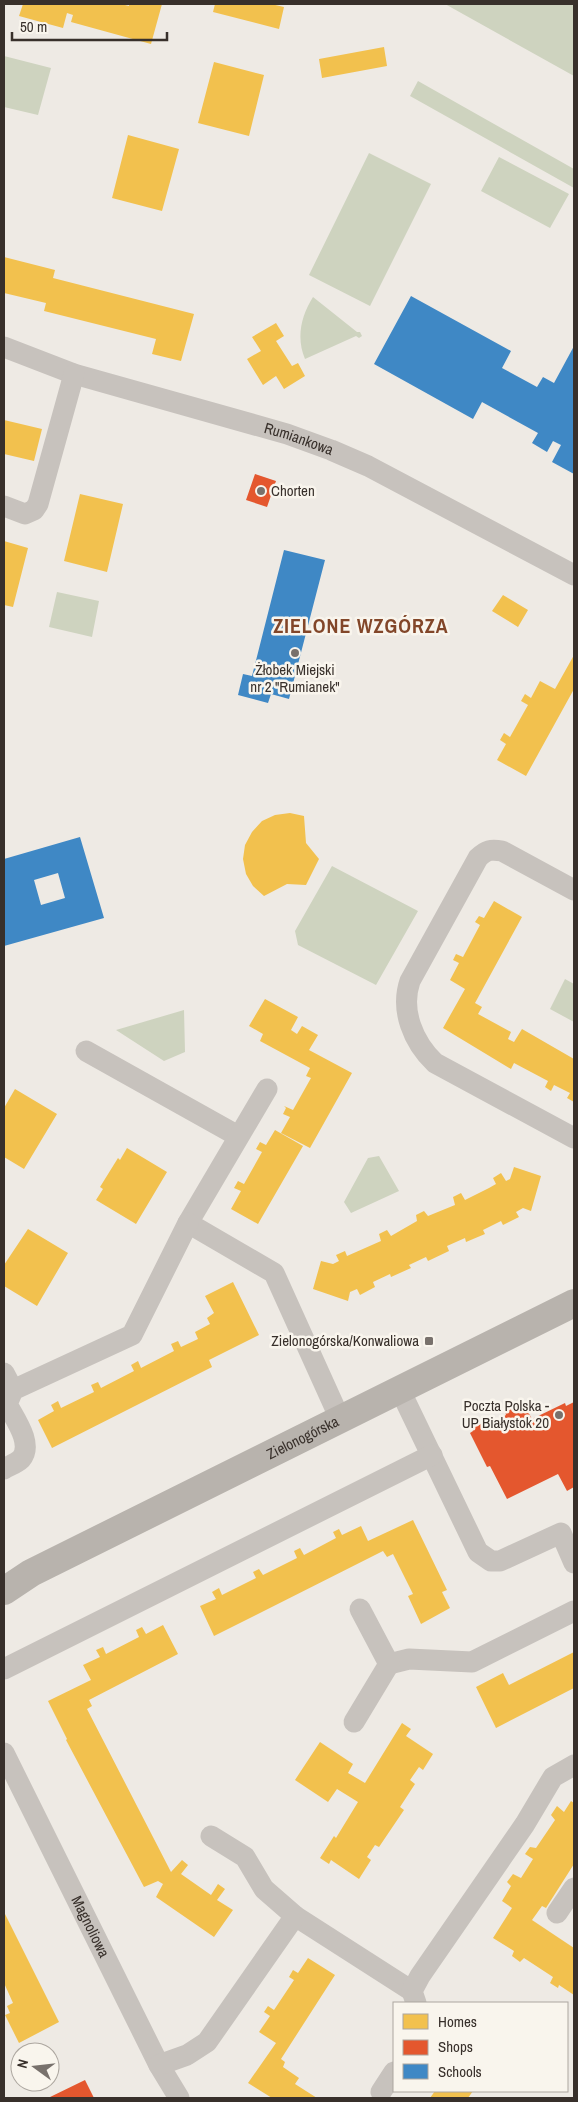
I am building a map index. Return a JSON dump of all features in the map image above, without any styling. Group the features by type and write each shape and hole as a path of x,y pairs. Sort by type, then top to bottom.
{"street":[{"name":"Rumiankowa","path":"4,347 74,374 272,429 331,450 368,466 574,575"},
{"path":"4,506 25,514 34,510 38,504 74,374"},
{"path":"574,890 502,851 492,849 484,851 478,858 410,981 405,995 405,1008 424,1053 434,1063 574,1138"},
{"path":"86,1051 238,1136"},
{"path":"4,1468 22,1458 25,1450 25,1440 8,1404 8,1381 132,1335 188,1223 267,1089"},
{"path":"188,1223 274,1273 340,1419"},
{"name":"Zielonogórska","path":"4,1591 31,1573 574,1302"},
{"path":"400,1390 478,1552 483,1557 500,1561 568,1529 574,1563"},
{"path":"4,1669 432,1455"},
{"name":"Zielonogórska","path":"4,1579 31,1573"},
{"path":"360,1609 389,1664"},
{"path":"354,1722 389,1664 409,1659 472,1662 574,1611"},
{"name":"Magnoliowa","path":"4,1753 159,2065 178,2098"},
{"path":"211,1836 245,1857 264,1889 294,1916 414,1997 553,1777 574,1765"},
{"path":"557,1913 574,1888"},
{"path":"159,2065 187,2055 207,2042 294,1916"},
{"path":"381,2092 393,2074"}],"green space":[{"path":"445,4 574,4 574,76"},
{"path":"4,56 51,68 38,115 4,107"},
{"path":"418,81 574,169 574,188 410,96"},
{"path":"369,153 431,184 370,306 309,275"},
{"path":"499,157 569,194 550,228 481,191"},
{"path":"313,297 357,332 360,332 362,336 359,338 356,336 305,359 300,335 301,327 305,312"},
{"path":"57,592 99,601 92,637 49,627"},
{"path":"332,866 418,911 376,985 298,945 295,931"},
{"path":"565,979 574,984 574,1022 550,1009"},
{"path":"184,1010 185,1052 164,1061 116,1030"},
{"path":"379,1156 399,1191 351,1213 344,1202 368,1158"}],"building: Homes":[{"path":"23,4 121,4 129,6 129,4 162,4 151,44 71,22 73,15 67,13 63,28 19,16"},
{"path":"215,4 271,4 284,7 279,29 213,12"},
{"path":"384,47 387,66 322,78 319,59"},
{"path":"214,62 264,75 249,136 198,123"},
{"path":"128,135 179,149 162,211 112,198"},
{"path":"4,257 55,270 53,278 194,314 181,361 152,354 156,339 44,311 46,303 4,293"},
{"path":"276,323 284,336 276,341 292,366 298,363 305,376 284,389 276,376 263,385 247,359 261,351 252,337"},
{"path":"4,420 42,429 34,461 4,454"},
{"path":"80,494 123,504 107,572 64,561"},
{"path":"4,541 28,548 13,607 4,605"},
{"path":"503,595 528,610 518,627 492,611"},
{"path":"574,655 574,689 526,776 497,760 506,744 500,740 504,733 510,737 528,705 521,701 525,694 531,698 540,681 555,689"},
{"path":"290,813 304,816 306,843 319,859 306,885 287,884 264,896 253,886 246,874 243,859 245,845 252,832 262,821 275,815"},
{"path":"494,901 522,917 475,1003 482,1007 478,1014 511,1032 508,1039 514,1042 522,1029 574,1059 574,1102 567,1098 570,1093 554,1085 551,1091 545,1087 548,1081 514,1063 511,1069 443,1028 465,989 450,980 459,963 453,960 456,954 463,957 480,925 475,922 479,916 484,918"},
{"path":"265,999 298,1017 291,1030 297,1034 302,1026 318,1035 309,1050 352,1073 310,1148 281,1133 290,1117 283,1114 286,1108 284,1106 293,1110 311,1078 306,1076 310,1068 260,1041 263,1034 249,1026"},
{"path":"15,1089 57,1114 24,1169 4,1157 4,1108"},
{"path":"275,1130 303,1146 258,1224 231,1209 241,1191 234,1188 238,1181 244,1184 262,1152 256,1149 260,1142 266,1145"},
{"path":"127,1148 167,1172 136,1224 96,1200 103,1189 100,1187 118,1158 120,1160"},
{"path":"514,1167 541,1176 531,1211 523,1208 516,1212 519,1217 503,1225 501,1221 483,1230 485,1234 466,1242 465,1238 447,1246 449,1251 428,1261 426,1257 409,1265 411,1268 391,1277 390,1274 373,1282 375,1287 360,1295 357,1289 350,1292 348,1301 313,1289 321,1261 333,1264 339,1261 336,1255 345,1251 347,1256 381,1241 379,1234 387,1230 391,1236 417,1221 416,1215 424,1211 428,1216 455,1205 453,1197 461,1193 465,1200 496,1184 493,1178 501,1173 506,1181 510,1179"},
{"path":"28,1229 68,1253 37,1306 4,1286 4,1265"},
{"path":"233,1282 259,1335 209,1360 212,1367 52,1448 38,1420 54,1411 51,1405 58,1401 61,1408 94,1392 91,1385 98,1382 101,1388 134,1371 131,1365 138,1361 141,1368 174,1351 171,1344 178,1341 181,1347 198,1339 195,1332 210,1324 207,1318 214,1313 205,1296"},
{"path":"413,1520 447,1590 442,1592 450,1608 421,1624 408,1596 413,1594 393,1554 387,1557 383,1551 214,1636 200,1606 216,1599 212,1592 219,1588 222,1595 256,1578 253,1572 259,1569 263,1575 297,1558 294,1551 300,1548 304,1555 336,1538 333,1532 339,1529 342,1535 361,1526 368,1541"},
{"path":"163,1625 178,1654 89,1700 92,1706 87,1709 171,1872 182,1860 188,1865 181,1874 211,1895 218,1884 225,1889 217,1900 233,1910 214,1937 156,1897 163,1884 158,1881 144,1887 66,1740 48,1701 91,1680 83,1665 100,1657 96,1650 103,1647 106,1654 139,1637 136,1630 142,1627 146,1634"},
{"path":"574,1652 574,1688 496,1728 476,1687 503,1673 509,1685"},
{"path":"402,1723 411,1729 406,1736 433,1754 423,1770 419,1767 410,1780 415,1784 400,1807 404,1810 379,1847 375,1845 367,1857 371,1860 359,1879 331,1860 329,1864 320,1858 334,1836 336,1838 358,1802 337,1789 328,1802 295,1780 320,1742 353,1764 348,1773 365,1783"},
{"path":"571,1801 574,1803 574,1864 546,1908 542,1906 532,1920 574,1948 574,1995 559,1985 558,1988 550,1983 553,1977 524,1958 520,1962 512,1956 514,1951 493,1938 512,1908 502,1901 511,1886 507,1882 513,1874 521,1878 533,1859 525,1854 530,1847 536,1848 555,1820 551,1815 557,1806 564,1812"},
{"path":"4,1912 59,2022 18,2042 5,2015 10,2013 7,2006 13,2003 4,1983"},
{"path":"308,1958 335,1975 281,2059 285,2062 283,2067 299,2078 295,2084 317,2098 272,2098 248,2083 276,2043 259,2032 270,2016 264,2012 268,2006 274,2010 294,1980 289,1977 293,1970 298,1973"},
{"path":"434,2092 472,2092 468,2098 430,2098"}],"building: Shops":[{"name":"Chorten","path":"255,474 276,481 267,507 246,500"},
{"path":"574,1402 574,1487 567,1491 558,1474 507,1499 490,1466 487,1467 470,1433 473,1431 472,1428 490,1420 492,1423 506,1415 505,1412 523,1403 532,1419 565,1403 566,1406"},
{"path":"85,2080 94,2098 48,2098"}],"building: Schools":[{"path":"411,296 511,351 502,368 537,387 543,377 554,383 574,346 574,474 552,462 561,445 553,441 547,452 532,443 538,433 482,402 473,419 374,364"},
{"path":"284,550 325,560 289,699 271,694 268,703 238,695 243,674 252,676"},
{"path":"80,837 104,918 4,946 4,859","holes":["58,873 65,898 41,905 34,880"]}],"place":[{"name":"Chorten","path":"261,491"},
{"name":"Żłobek Miejski nr 2 \"Rumianek\"","path":"295,653"},
{"name":"Zielonogórska/Konwaliowa","path":"429,1341"},
{"name":"Poczta Polska - UP Białystok 20","path":"559,1415"}],"district":[{"name":"ZIELONE WZGÓRZA","path":"361,626"}]}
